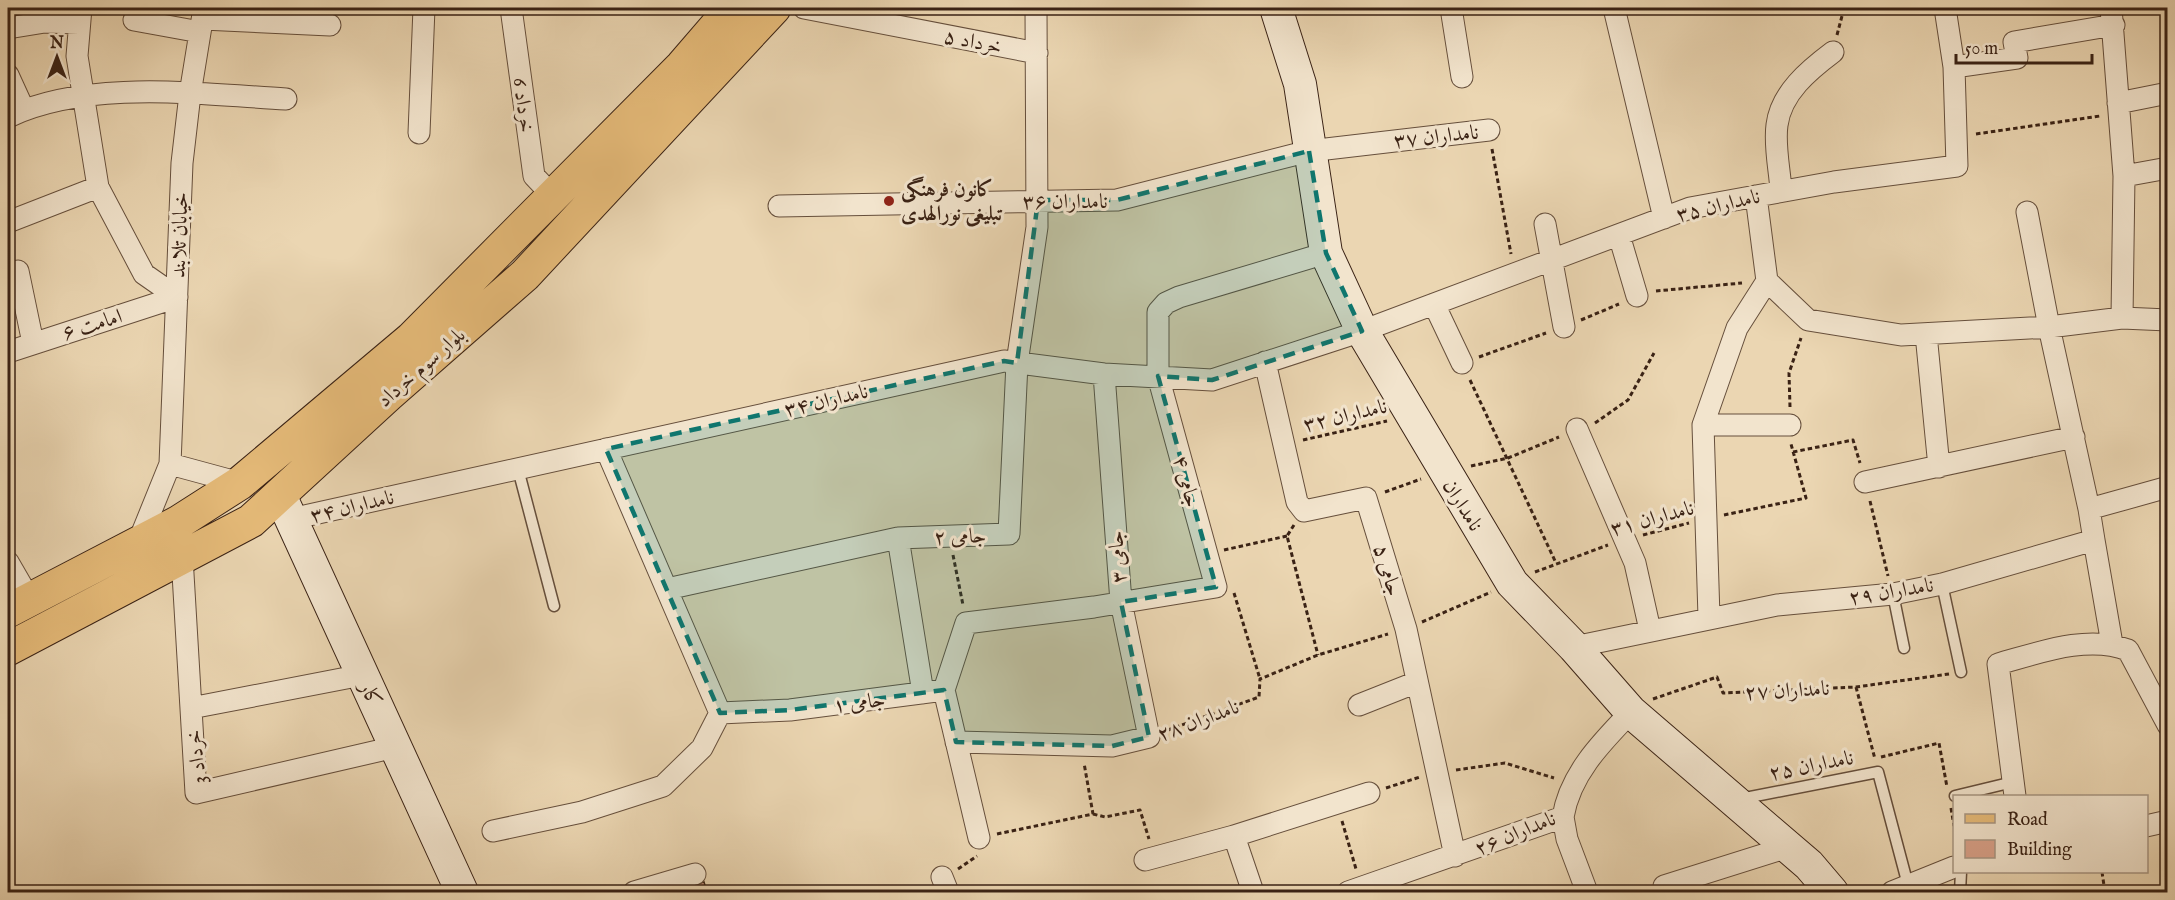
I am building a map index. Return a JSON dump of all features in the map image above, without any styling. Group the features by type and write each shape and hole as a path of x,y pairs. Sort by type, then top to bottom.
{"main road":[{"name":"بلوار سوم خرداد","path":"19,605 179,522 240,483 411,339 682,66 732,8"},
{"name":"بلوار سوم خرداد","path":"8,649 251,521 285,507 388,395 525,275 774,8"}],"street":[{"path":"419,133 424,8"},
{"name":"خرداد 6","path":"511,8 534,176 553,196"},
{"name":"خرداد ۵","path":"804,8 1037,53"},
{"path":"1017,363 1037,227 1036,8"},
{"name":"نامداران","path":"1275,8 1299,84 1326,253 1362,331 1443,472 1512,583 1574,647 1631,712 1809,865 1832,892"},
{"path":"1451,8 1462,77"},
{"path":"1614,8 1664,218"},
{"name":"نامداران ۳۵","path":"1362,331 1690,208 1781,191 1957,165 1954,67 1945,8"},
{"path":"8,28 80,15 77,56 81,94 98,187 144,274 177,297"},
{"path":"1954,67 2017,58 2014,42 2112,16 2124,176 2122,318"},
{"path":"134,20 202,19 330,25"},
{"name":"خیابان تلابند","path":"138,543 170,464 182,163 202,19"},
{"path":"1781,191 1777,125 1787,96 1811,69 1833,52"},
{"path":"8,75 16,113 81,94 190,94 286,99"},
{"path":"2119,108 2168,93"},
{"name":"نامداران ۳۷","path":"1309,151 1489,130"},
{"name":"نامداران ۳۶","path":"779,206 1117,201 1309,151"},
{"path":"2124,176 2168,168"},
{"path":"8,222 98,187"},
{"path":"1756,196 1767,281 1808,320 1901,335 2049,327 2122,318 2168,320"},
{"path":"2027,212 2049,327 2089,509 2112,644"},
{"path":"1545,224 1564,327"},
{"path":"1619,235 1637,296"},
{"name":"جامی ۴","path":"1215,587 1158,376 1158,312 1166,303 1326,253"},
{"path":"18,271 33,343"},
{"path":"1709,617 1702,425 1737,328 1767,281"},
{"name":"امامت ۶","path":"8,352 177,297"},
{"path":"1434,304 1462,363"},
{"name":"نامداران ۳۴","path":"285,507 518,469 1004,361 1104,374 1212,380 1362,331"},
{"path":"1926,334 1939,467"},
{"path":"1265,362 1297,502 1304,511 1366,498"},
{"name":"جامی ۲","path":"667,589 898,538 1009,534 1017,363"},
{"name":"جامی ۳","path":"1104,374 1121,602 1149,737"},
{"path":"1702,425 1790,425"},
{"path":"1577,429 1635,563 1650,630"},
{"path":"1865,482 2074,437"},
{"path":"493,831 582,812 663,786 702,748 720,713 606,449"},
{"path":"170,464 240,483"},
{"path":"2089,509 2168,487"},
{"name":"جامی ۵","path":"1366,498 1406,629 1435,773 1455,856"},
{"name":"کار","path":"285,507 462,892"},
{"path":"898,538 934,692 956,742 979,838"},
{"name":"نامداران ۲۹","path":"1574,647 1709,617 1777,605 1893,594 1942,584 2094,540"},
{"name":"خرداد 3","path":"182,557 196,793 395,747"},
{"path":"8,562 19,605"},
{"path":"934,692 966,622 1215,587"},
{"path":"2014,789 1998,664 2058,648 2112,644 2128,650 2161,703 2168,725"},
{"path":"191,708 362,675"},
{"path":"1359,705 1417,682"},
{"name":"جامی ۱","path":"720,713 790,710 934,692"},
{"name":"نامداران ۲۶","path":"1355,890 1563,817 1566,795 1573,784 1597,747 1631,712"},
{"name":"نامداران ۲۸","path":"956,742 1112,746 1149,737"},
{"path":"1149,859 1234,836 1369,793"},
{"path":"1563,817 1567,839 1587,892"},
{"path":"2148,826 2168,821"},
{"path":"1234,836 1253,892"},
{"path":"1664,886 1788,847"},
{"path":"1900,889 1953,867"},
{"path":"634,892 695,874"}],"lane":[{"path":"518,469 554,606"},
{"path":"1942,584 1960,672"},
{"path":"1893,594 1904,648"},
{"path":"1878,772 1900,889"},
{"name":"نامداران ۲۵","path":"1732,800 1878,772"},
{"path":"1968,795 2014,789"},
{"path":"1960,892 1961,873"}],"path":[{"path":"1833,52 1842,16 1841,8"},
{"path":"1956,137 2119,108"},
{"name":"نامداران ۳۷","path":"1489,130 1515,274"},
{"path":"1637,296 1685,287 1767,281"},
{"path":"1462,363 1556,563"},
{"name":"نامداران ۳۲","path":"1284,444 1412,415"},
{"path":"1792,452 1853,440 1893,594"},
{"path":"1366,498 1443,472"},
{"name":"نامداران ۳۱","path":"1512,583 1556,563 1625,540 1705,519 1806,498"},
{"path":"1207,554 1287,536 1304,511"},
{"path":"950,536 966,622"},
{"path":"1287,536 1318,655"},
{"name":"نامداران ۲۸","path":"1149,737 1259,697 1260,680 1318,655 1406,629 1512,583"},
{"path":"1215,587 1233,592 1260,680"},
{"name":"نامداران ۲۷","path":"1631,712 1649,700 1718,677 1723,693 1856,687 1960,672"},
{"path":"1856,687 1875,759"},
{"name":"نامداران ۲۵","path":"1878,772 1875,759 1939,743 1953,797"},
{"path":"1081,744 1093,814"},
{"path":"1369,793 1435,773 1504,763 1573,784"},
{"path":"1337,804 1355,890"},
{"path":"945,885 974,860 979,838 1093,814 1105,818 1140,810 1149,859"},
{"path":"2102,873 2105,892"}],"highlighted area":[{"path":"1309,151 1326,253 1362,331 1212,380 1158,376 1216,587 1121,602 1149,737 1112,746 956,742 944,690 790,710 720,713 606,449 1004,361 1017,363 1038,200 1117,200"}],"building":[{"path":"704,882 707,892 668,892"}],"place":[{"name":"کانون فرهنگی تبلیغی نورالهدی","path":"889,201"}]}
